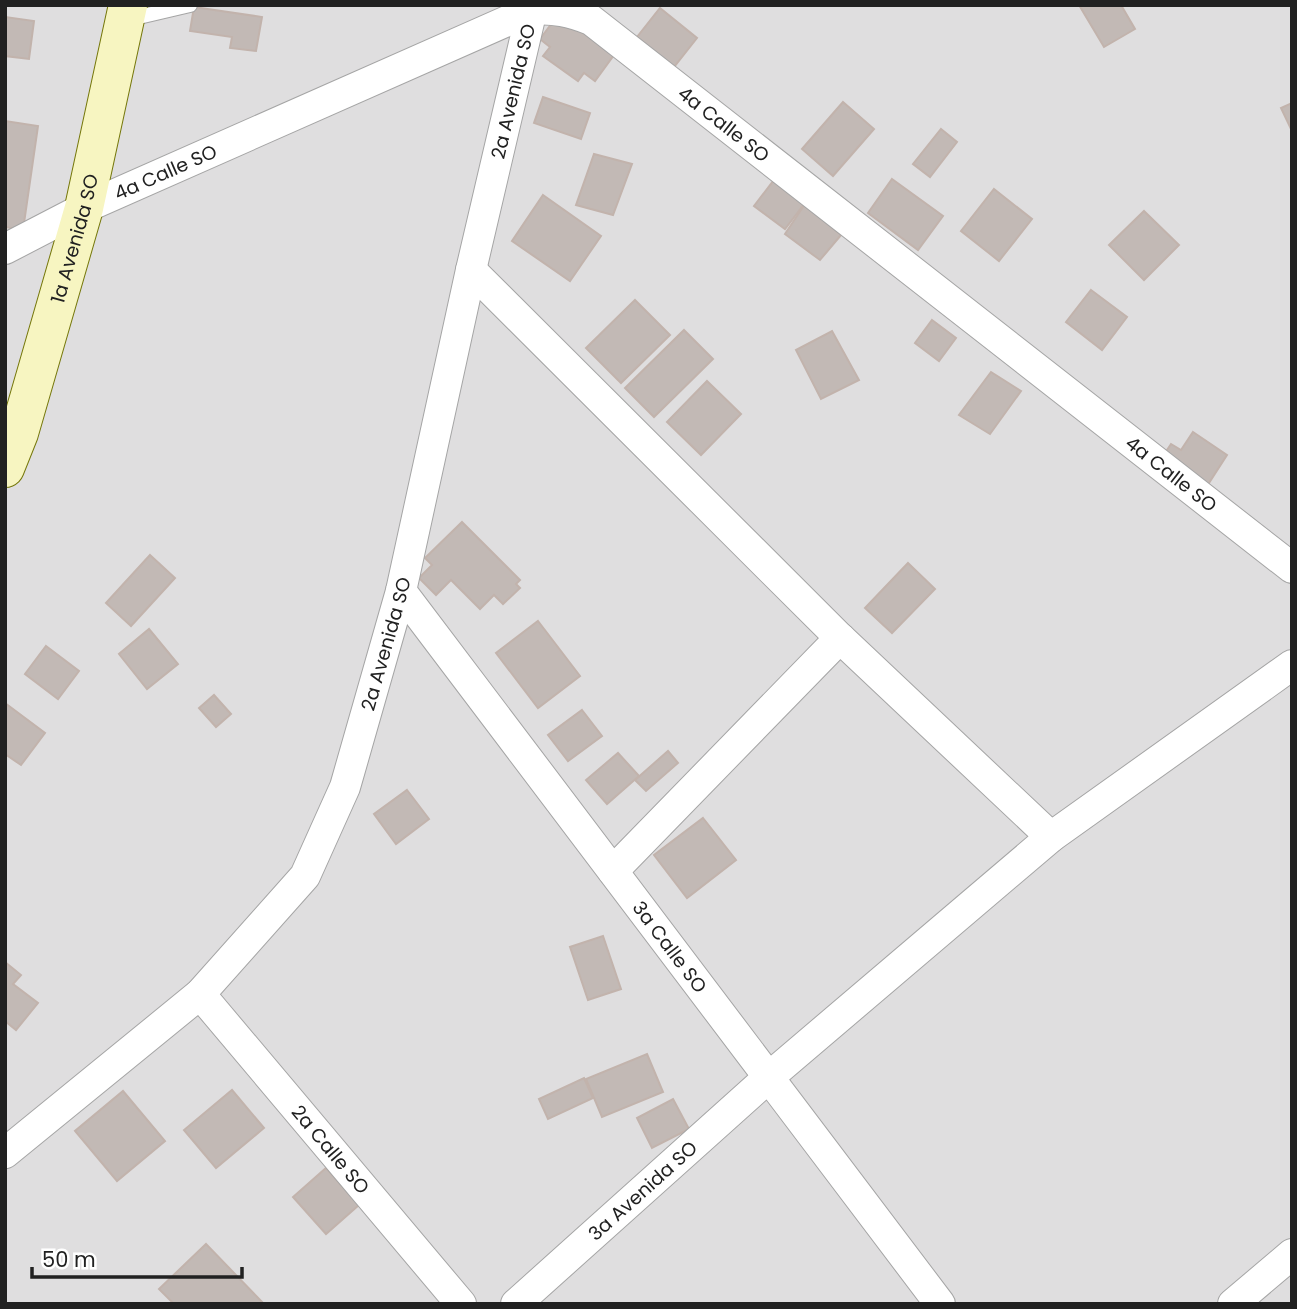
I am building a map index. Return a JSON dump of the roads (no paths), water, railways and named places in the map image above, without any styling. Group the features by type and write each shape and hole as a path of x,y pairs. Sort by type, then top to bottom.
{"main road":[{"name":"1a Avenida SO","path":"5,468 19,433 84,208 127,13"}],"street":[{"name":"4a Calle SO","path":"5,249 84,208 533,8 573,13 591,20 1292,568"},
{"name":"2a Avenida SO","path":"8,1143 200,994 305,876 345,787 401,591 471,270 533,8"},
{"path":"471,270 839,638 1051,837"},
{"name":"3a Calle SO","path":"401,591 940,1304"},
{"path":"613,871 839,638"},
{"name":"3a Avenida SO","path":"516,1304 769,1077 1051,837 1292,665"},
{"name":"2a Calle SO","path":"200,994 461,1304"},
{"path":"1233,1304 1292,1254"}],"lane":[{"path":"127,13 190,5"}]}
